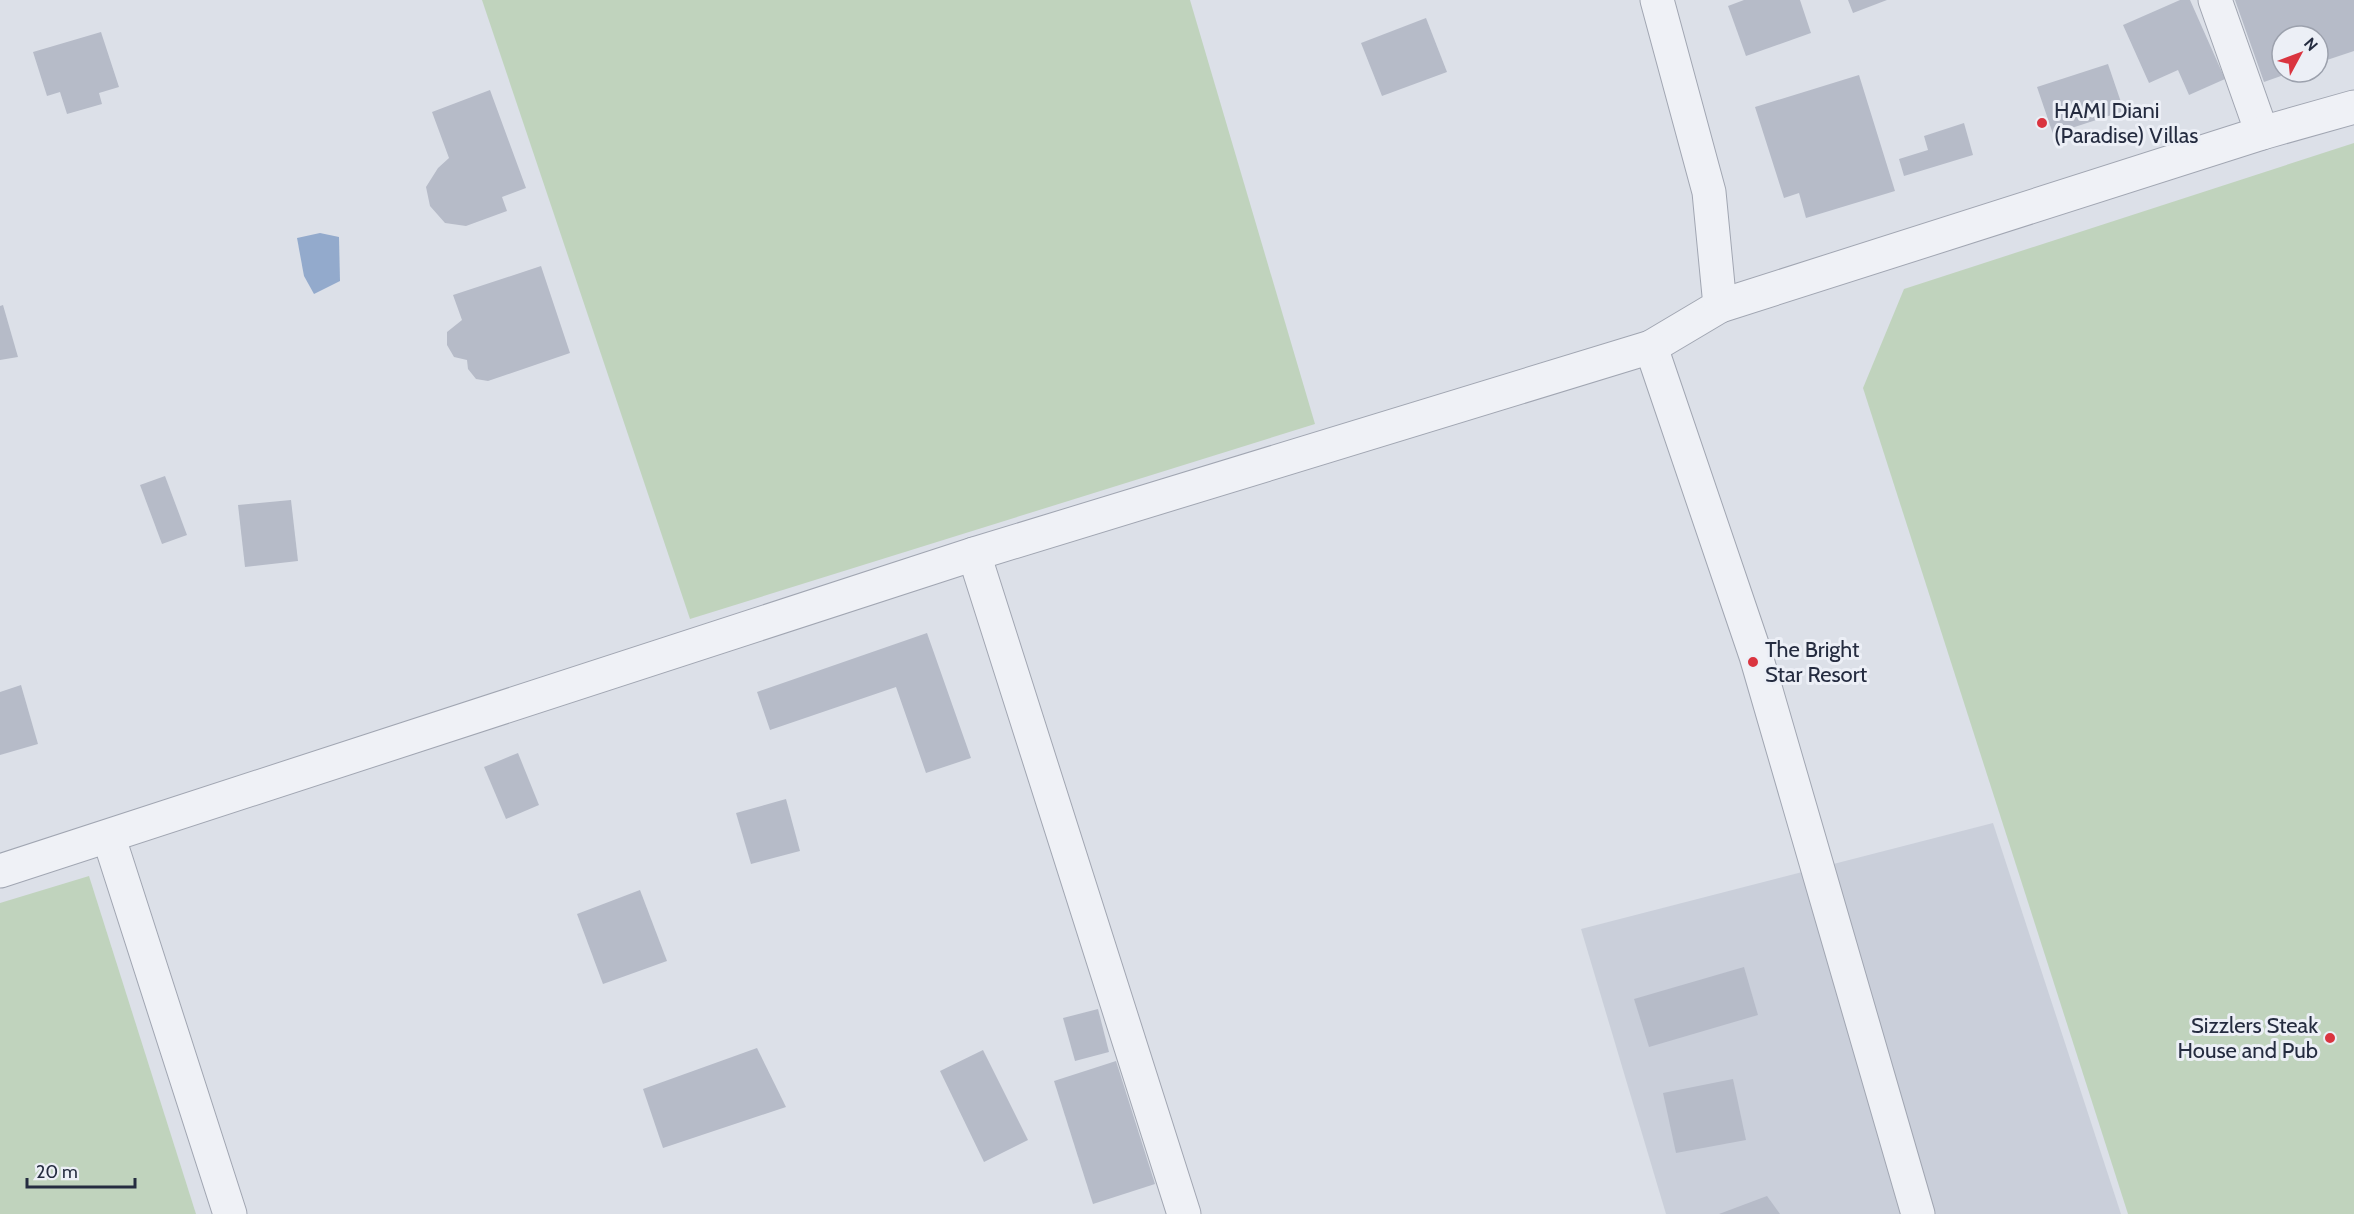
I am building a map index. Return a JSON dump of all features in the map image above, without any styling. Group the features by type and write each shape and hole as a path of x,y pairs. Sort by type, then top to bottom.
{"street":[{"path":"1657,0 1709,192 1720,306"},
{"path":"2215,0 2262,133"},
{"path":"0,871 109,838 974,554 1651,347 1720,306 2262,133 2354,107"},
{"path":"1651,347 1756,656 1918,1214"},
{"path":"974,554 1184,1214"},
{"path":"109,838 230,1214"}],"shaded area":[{"path":"1993,823 2121,1214 1666,1214 1581,929"}],"green space":[{"path":"482,0 1190,0 1315,424 690,619"},
{"path":"2354,143 2354,1214 2128,1214 1863,388 1904,289"},
{"path":"89,876 196,1214 0,1214 0,903"}],"water":[{"path":"320,233 339,237 340,281 314,294 304,276 297,238"}],"building":[{"path":"1744,0 1800,0 1811,33 1746,56 1728,6"},
{"path":"1848,0 1887,0 1853,13"},
{"path":"2180,0 2190,0 2225,79 2189,95 2178,70 2149,83 2123,25"},
{"path":"2235,0 2354,0 2354,51 2330,59 2330,24 2270,24 2270,80 2264,82"},
{"path":"1426,18 1447,72 1382,96 1361,43"},
{"path":"101,32 119,87 99,93 102,104 67,114 60,92 47,96 33,52"},
{"path":"2108,64 2124,111 2053,134 2037,87"},
{"path":"1859,75 1895,191 1806,218 1799,193 1784,198 1755,107"},
{"path":"490,90 526,188 502,197 507,211 466,226 445,223 430,206 426,187 438,168 449,158 432,112"},
{"path":"1964,123 1973,155 1904,176 1899,159 1928,150 1924,136"},
{"path":"541,266 570,353 488,381 476,379 468,369 467,360 454,357 447,345 447,332 462,320 453,295"},
{"path":"3,305 18,357 0,360 0,306"},
{"path":"165,476 187,535 162,544 140,485"},
{"path":"291,500 298,561 245,567 238,505"},
{"path":"927,633 971,758 926,773 896,687 770,730 757,692"},
{"path":"21,685 38,744 0,755 0,692"},
{"path":"518,753 539,805 506,819 484,767"},
{"path":"786,799 800,851 751,864 736,813"},
{"path":"640,890 667,961 603,984 577,914"},
{"path":"1744,967 1758,1015 1649,1047 1634,999"},
{"path":"1098,1009 1109,1052 1075,1061 1063,1018"},
{"path":"757,1048 786,1107 663,1148 643,1089"},
{"path":"983,1050 1028,1140 984,1162 940,1071"},
{"path":"1116,1061 1155,1184 1093,1204 1054,1081"},
{"path":"1733,1079 1746,1140 1676,1153 1663,1093"},
{"path":"1767,1196 1780,1214 1719,1214"}],"place":[{"name":"HAMI Diani (Paradise) Villas","path":"2042,123"},
{"name":"The Bright Star Resort","path":"1753,662"},
{"name":"Sizzlers Steak House and Pub","path":"2330,1038"}]}
